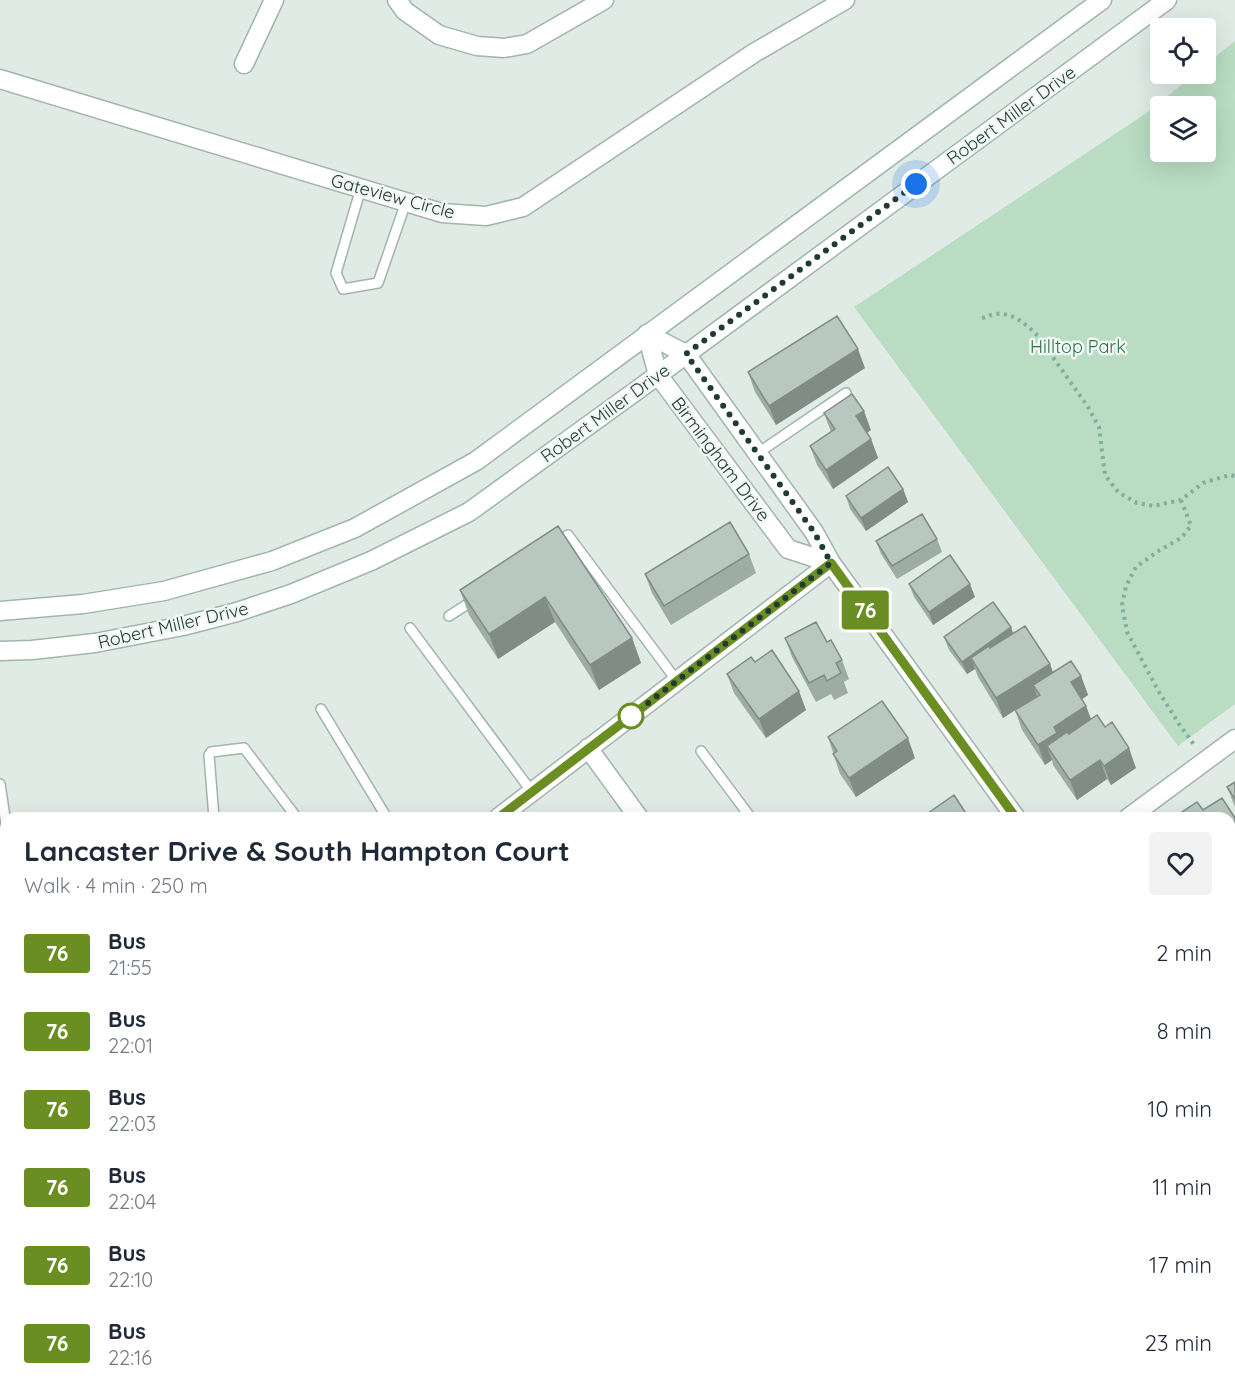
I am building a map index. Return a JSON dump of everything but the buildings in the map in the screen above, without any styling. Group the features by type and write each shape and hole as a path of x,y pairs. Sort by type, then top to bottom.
{"street":[{"path":"244,64 274,0"},
{"path":"397,0 405,11 439,35 477,46 504,48 527,44 604,0"},
{"name":"Gateview Circle","path":"0,79 442,213 486,216 523,207 754,53 845,0"},
{"name":"Robert Miller Drive","path":"0,611 83,604 164,591 272,561 356,528 476,461 1102,0"},
{"name":"Robert Miller Drive","path":"0,651 95,643 183,626 237,612 291,594 371,561 469,512 1167,0"},
{"name":"Birmingham Drive","path":"647,334 686,354 814,532 831,563 1012,812"},
{"name":"Birmingham Drive","path":"647,334 658,375 788,549 831,563"},
{"path":"506,812 831,563"},
{"path":"1136,812 1235,740"},
{"path":"588,748 635,812"}],"lane":[{"path":"361,188 336,273 344,289 378,283 406,202"},
{"path":"758,453 846,393"},
{"path":"548,549 568,535 677,681"},
{"path":"449,616 479,596"},
{"path":"410,628 532,792"},
{"path":"321,709 383,812"},
{"path":"214,812 209,755 211,752 244,748 292,812"},
{"path":"700,751 746,812"},
{"path":"0,784 4,812"}],"path":[{"path":"982,318 997,313 1013,316 1038,336 1088,407 1099,428 1105,475 1118,492 1137,503 1153,507 1181,500 1203,483 1229,475 1235,476"},
{"path":"1181,500 1191,526 1181,538 1136,567 1126,586 1122,605 1127,632 1159,692 1206,760"}],"green space":[{"name":"Hilltop Park","path":"1235,41 1235,704 1178,746 854,307 1150,110 1150,162 1216,162 1216,96 1168,96 1182,84 1216,84 1216,56"}],"bus line":[{"name":"76","path":"506,812 831,563 1012,812"}],"route":[{"path":"631,716 831,563 814,532 686,354 916,184"}]}
